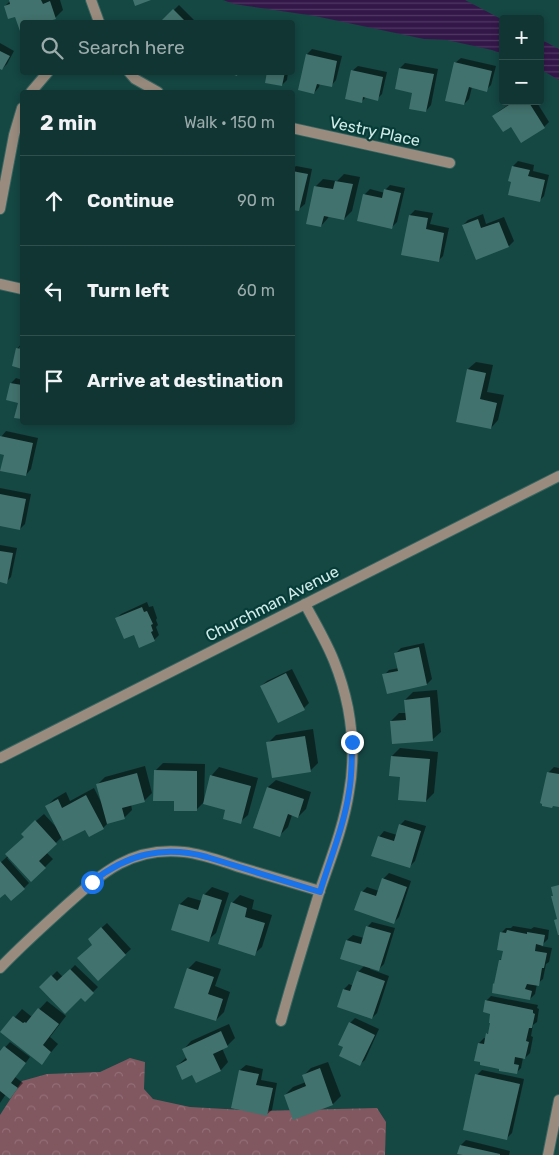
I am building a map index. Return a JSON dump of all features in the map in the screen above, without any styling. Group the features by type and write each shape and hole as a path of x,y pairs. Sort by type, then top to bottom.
{"street":[{"path":"91,0 98,20"},
{"path":"33,90 45,75"},
{"path":"132,75 154,90"},
{"path":"0,209 14,135 20,115"},
{"name":"Vestry Place","path":"295,129 450,163"},
{"path":"0,284 20,289"},
{"name":"Churchman Avenue","path":"0,758 559,476"},
{"path":"281,1020 342,824 352,767 352,742 348,709 340,677 334,661 305,604"},
{"path":"0,968 37,931 98,877 111,868 134,857 150,853 175,852 200,855 320,892"},
{"path":"548,1155 559,1100"}],"green space":[{"path":"130,1058 145,1062 144,1089 153,1099 190,1107 260,1111 377,1108 386,1122 385,1155 0,1155 0,1115 22,1081 47,1074 100,1072"}],"shaded area":[{"path":"223,0 465,0 499,18 499,53 447,40 424,39 315,16 234,4"},
{"path":"544,41 559,49 559,80 544,71"}],"building":[{"path":"9,0 41,0 43,4 50,1 56,19 20,20 20,31 15,17 8,19 4,6 10,4"},
{"path":"133,0 151,0 135,6"},
{"path":"173,9 184,20 162,20"},
{"path":"0,51 10,56 2,70 0,69"},
{"path":"306,54 337,61 332,87 317,84 314,94 298,90"},
{"path":"454,62 492,71 487,92 469,87 464,105 445,101"},
{"path":"399,68 434,74 426,112 409,109 412,93 395,89"},
{"path":"351,70 383,77 378,101 363,97 362,103 345,99"},
{"path":"266,75 284,75 282,86 265,83"},
{"path":"509,105 531,105 545,128 521,143 511,127 503,132 492,116"},
{"path":"512,166 530,170 528,176 545,180 540,202 508,195 511,182 508,181"},
{"path":"295,172 308,174 299,211 295,210"},
{"path":"335,181 353,184 344,220 324,216 321,227 306,224 314,186 333,189"},
{"path":"384,189 401,193 392,229 357,221 363,194 382,198"},
{"path":"409,215 428,218 426,229 444,233 439,262 401,255"},
{"path":"478,219 481,228 499,222 509,247 476,260 462,225"},
{"path":"16,348 20,349 20,368 12,366"},
{"path":"467,369 486,373 480,399 497,403 491,429 456,422"},
{"path":"10,383 20,385 20,419 14,418 18,403 6,400"},
{"path":"0,436 33,443 26,476 0,471 4,455 0,454"},
{"path":"0,494 26,499 20,530 0,526"},
{"path":"0,551 13,553 7,584 0,582"},
{"path":"142,607 144,612 147,611 153,624 151,625 153,631 151,632 155,641 139,648 134,635 124,639 115,618"},
{"path":"419,647 427,685 387,694 382,674 398,671 394,653"},
{"path":"286,673 305,710 278,723 260,686"},
{"path":"430,697 433,741 392,744 390,721 406,720 404,700"},
{"path":"305,736 311,772 272,778 266,742"},
{"path":"391,756 430,759 426,802 398,800 400,777 389,776"},
{"path":"154,770 197,771 197,811 174,811 174,801 153,801"},
{"path":"547,772 559,774 559,807 542,806 540,803"},
{"path":"137,773 145,802 122,808 125,819 107,824 96,784"},
{"path":"210,775 251,786 241,824 223,819 225,810 203,804"},
{"path":"267,787 304,799 298,818 288,814 280,837 253,828"},
{"path":"86,795 104,829 89,837 85,830 63,841 45,806 58,799 62,808"},
{"path":"35,820 57,844 39,861 46,868 31,882 5,854 24,837 21,834"},
{"path":"399,824 421,831 410,868 371,856 378,836 394,841"},
{"path":"0,861 25,889 11,901 5,894 0,898"},
{"path":"382,878 407,887 394,924 354,910 361,891 376,896"},
{"path":"559,885 558,935 554,920 557,919 551,896 553,896 551,887"},
{"path":"203,894 222,900 209,942 171,930 179,904 198,910"},
{"path":"231,902 247,908 245,917 265,923 255,956 218,944"},
{"path":"366,926 391,933 379,971 340,959 346,940 361,944"},
{"path":"101,927 126,955 98,981 77,958 92,945 88,939"},
{"path":"507,930 545,935 543,946 536,944 535,951 547,953 539,986 527,984 525,989 532,991 530,1000 492,993 499,960 501,960 503,951 497,950 500,932 506,933"},
{"path":"187,968 214,977 208,994 223,999 216,1021 174,1008"},
{"path":"70,969 94,993 85,1002 81,998 65,1014 39,987 51,975 57,981"},
{"path":"357,971 385,981 372,1019 337,1007 343,989 350,991"},
{"path":"485,1000 533,1010 535,1014 532,1028 529,1028 526,1041 529,1042 525,1059 515,1057 514,1064 519,1065 517,1074 499,1071 499,1069 480,1065 480,1062 474,1061 478,1043 484,1044 490,1023 490,1014 483,1012"},
{"path":"38,1008 59,1024 43,1045 51,1052 42,1065 0,1032 13,1016 26,1023"},
{"path":"349,1022 375,1035 360,1066 339,1056 343,1047 338,1045"},
{"path":"221,1031 228,1047 213,1054 221,1071 196,1083 192,1075 182,1080 176,1066 187,1060 182,1049"},
{"path":"4,1046 26,1063 11,1083 18,1088 10,1099 0,1091 0,1051"},
{"path":"320,1068 333,1105 293,1120 284,1095 306,1086 302,1075"},
{"path":"239,1070 259,1074 256,1085 273,1088 267,1116 231,1108"},
{"path":"475,1074 520,1084 507,1140 463,1130"},
{"path":"460,1145 500,1154 500,1155 457,1154"}],"route":[{"path":"92,882 111,868 134,857 158,852 175,852 192,853 207,857 320,892 342,824 349,792 352,742"}]}
